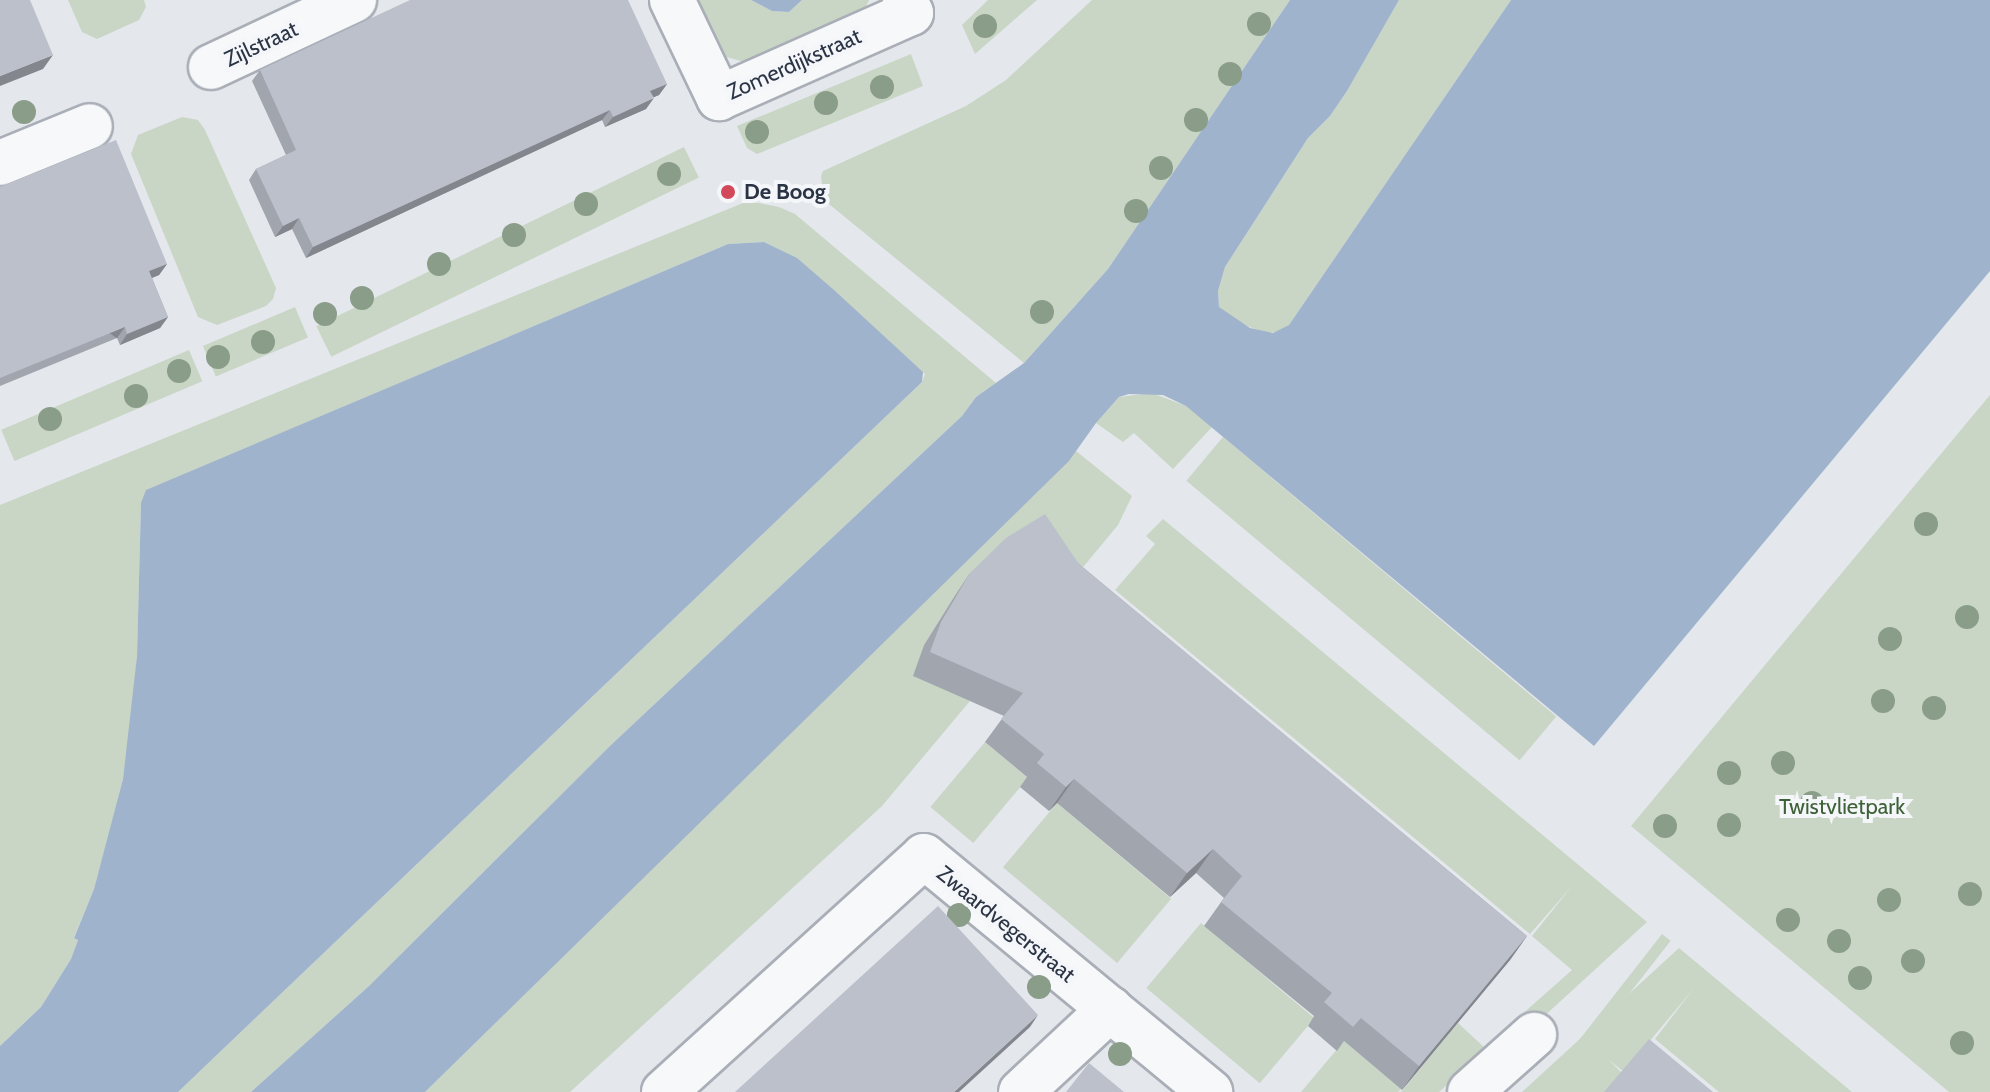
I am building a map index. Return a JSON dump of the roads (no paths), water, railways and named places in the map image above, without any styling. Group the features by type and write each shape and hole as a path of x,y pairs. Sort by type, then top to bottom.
{"street":[{"name":"Zijlstraat","path":"211,67 354,0"},
{"name":"Zomerdijkstraat","path":"672,0 719,98 911,13 905,0"},
{"path":"0,163 90,126"},
{"name":"Zwaardvegerstraat","path":"664,1092 924,856 1210,1092"},
{"path":"1021,1092 1110,1009"},
{"path":"1470,1092 1534,1035"}],"water":[{"path":"751,0 802,0 789,12 772,11"},
{"path":"1290,0 1399,0 1347,91 1330,116 1308,138 1225,267 1218,291 1219,307 1250,328 1273,333 1289,325 1511,0 1990,0 1990,271 1594,746 1186,406 1163,395 1129,394 1119,397 1069,461 425,1092 251,1092 369,986 612,744 962,416 976,397 1024,363 1108,269"},
{"path":"764,242 797,258 834,290 923,372 922,382 178,1092 0,1092 0,1046 41,1007 71,959 78,940 74,938 94,889 123,779 137,656 141,503 146,490 728,244"}],"place":[{"name":"De Boog","path":"728,192"}],"park label":[{"name":"Twistvlietpark","path":"1842,807"}]}
